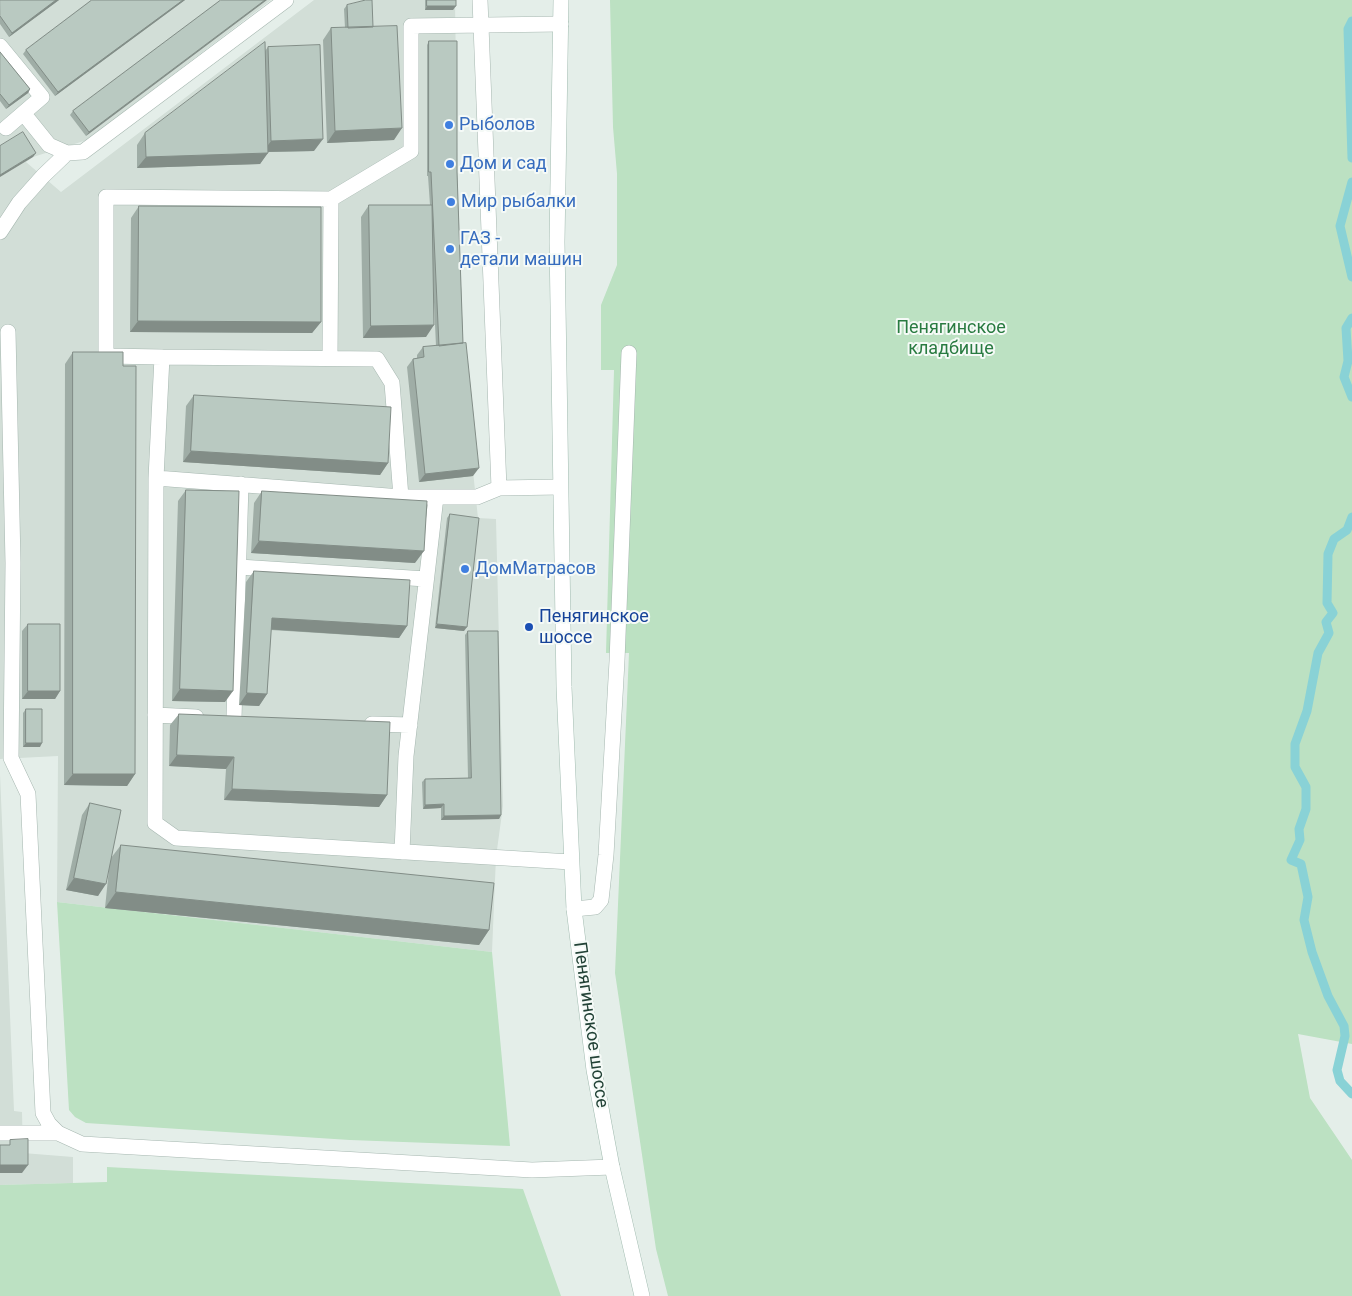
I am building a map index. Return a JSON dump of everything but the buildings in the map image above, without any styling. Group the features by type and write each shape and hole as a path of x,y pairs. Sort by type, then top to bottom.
{"main road":[{"path":"24,114 49,145 67,153 83,152 286,0"},
{"path":"480,0 499,488"},
{"name":"Пенягинское шоссе","path":"561,0 557,242 564,688 571,862 574,909 594,1070 612,1167 642,1296"},
{"path":"402,497 392,383 377,359 106,356 106,197 331,199 411,151 411,26 560,24"},
{"path":"0,46 42,97 6,128"},
{"path":"0,232 19,203 67,153"},
{"path":"330,358 331,199"},
{"path":"8,332 6,564 11,758 28,794 44,1113 49,1124 58,1133 82,1144 532,1170 612,1167"},
{"path":"574,909 595,907 600,900 606,855 618,653 629,353"},
{"path":"162,356 156,478 155,823 176,838 571,862"},
{"path":"156,478 402,497 476,498 499,488 560,487"},
{"path":"155,715 229,718 239,567 241,484"},
{"path":"402,852 406,756 436,497"},
{"path":"239,567 426,579"},
{"path":"361,723 410,725"},
{"path":"0,1133 58,1133"}],"shaded area":[{"path":"0,0 271,0 87,140 33,157 26,162 61,192 314,0 455,0 460,350 478,518 496,519 503,806 496,857 492,952 57,902 58,756 0,759"},
{"path":"0,774 14,1111 22,1112 23,1153 73,1157 73,1183 0,1185"}],"green space":[{"name":"Пенягинское кладбище","path":"610,0 1352,0 1352,1044 1298,1034 1310,1098 1352,1160 1352,1296 668,1296 656,1249 615,973 629,653 606,653 614,370 601,370 601,305 617,265 617,174 613,127"},
{"path":"57,902 492,952 510,1146 350,1140 86,1123 75,1117 69,1110"},
{"path":"107,1167 523,1189 561,1296 0,1296 0,1185 107,1182"}],"waterway":[{"path":"1352,21 1348,29 1352,158"},
{"path":"1352,182 1340,226 1352,277"},
{"path":"1352,318 1346,328 1348,361 1344,377 1352,397"},
{"path":"1352,517 1347,530 1334,539 1328,554 1327,603 1333,613 1326,622 1329,633 1318,653 1307,711 1295,744 1295,767 1306,787 1306,809 1299,829 1300,840 1291,860 1301,864 1308,897 1304,920 1312,952 1328,996 1344,1026 1345,1036 1337,1070 1340,1081 1352,1094"}],"place":[{"name":"Рыболов","path":"449,125"},
{"name":"Дом и сад","path":"450,164"},
{"name":"Мир рыбалки","path":"451,202"},
{"name":"ГАЗ - детали машин","path":"450,249"},
{"name":"ДомМатрасов","path":"465,569"},
{"name":"Пенягинское шоссе","path":"529,627"}]}
